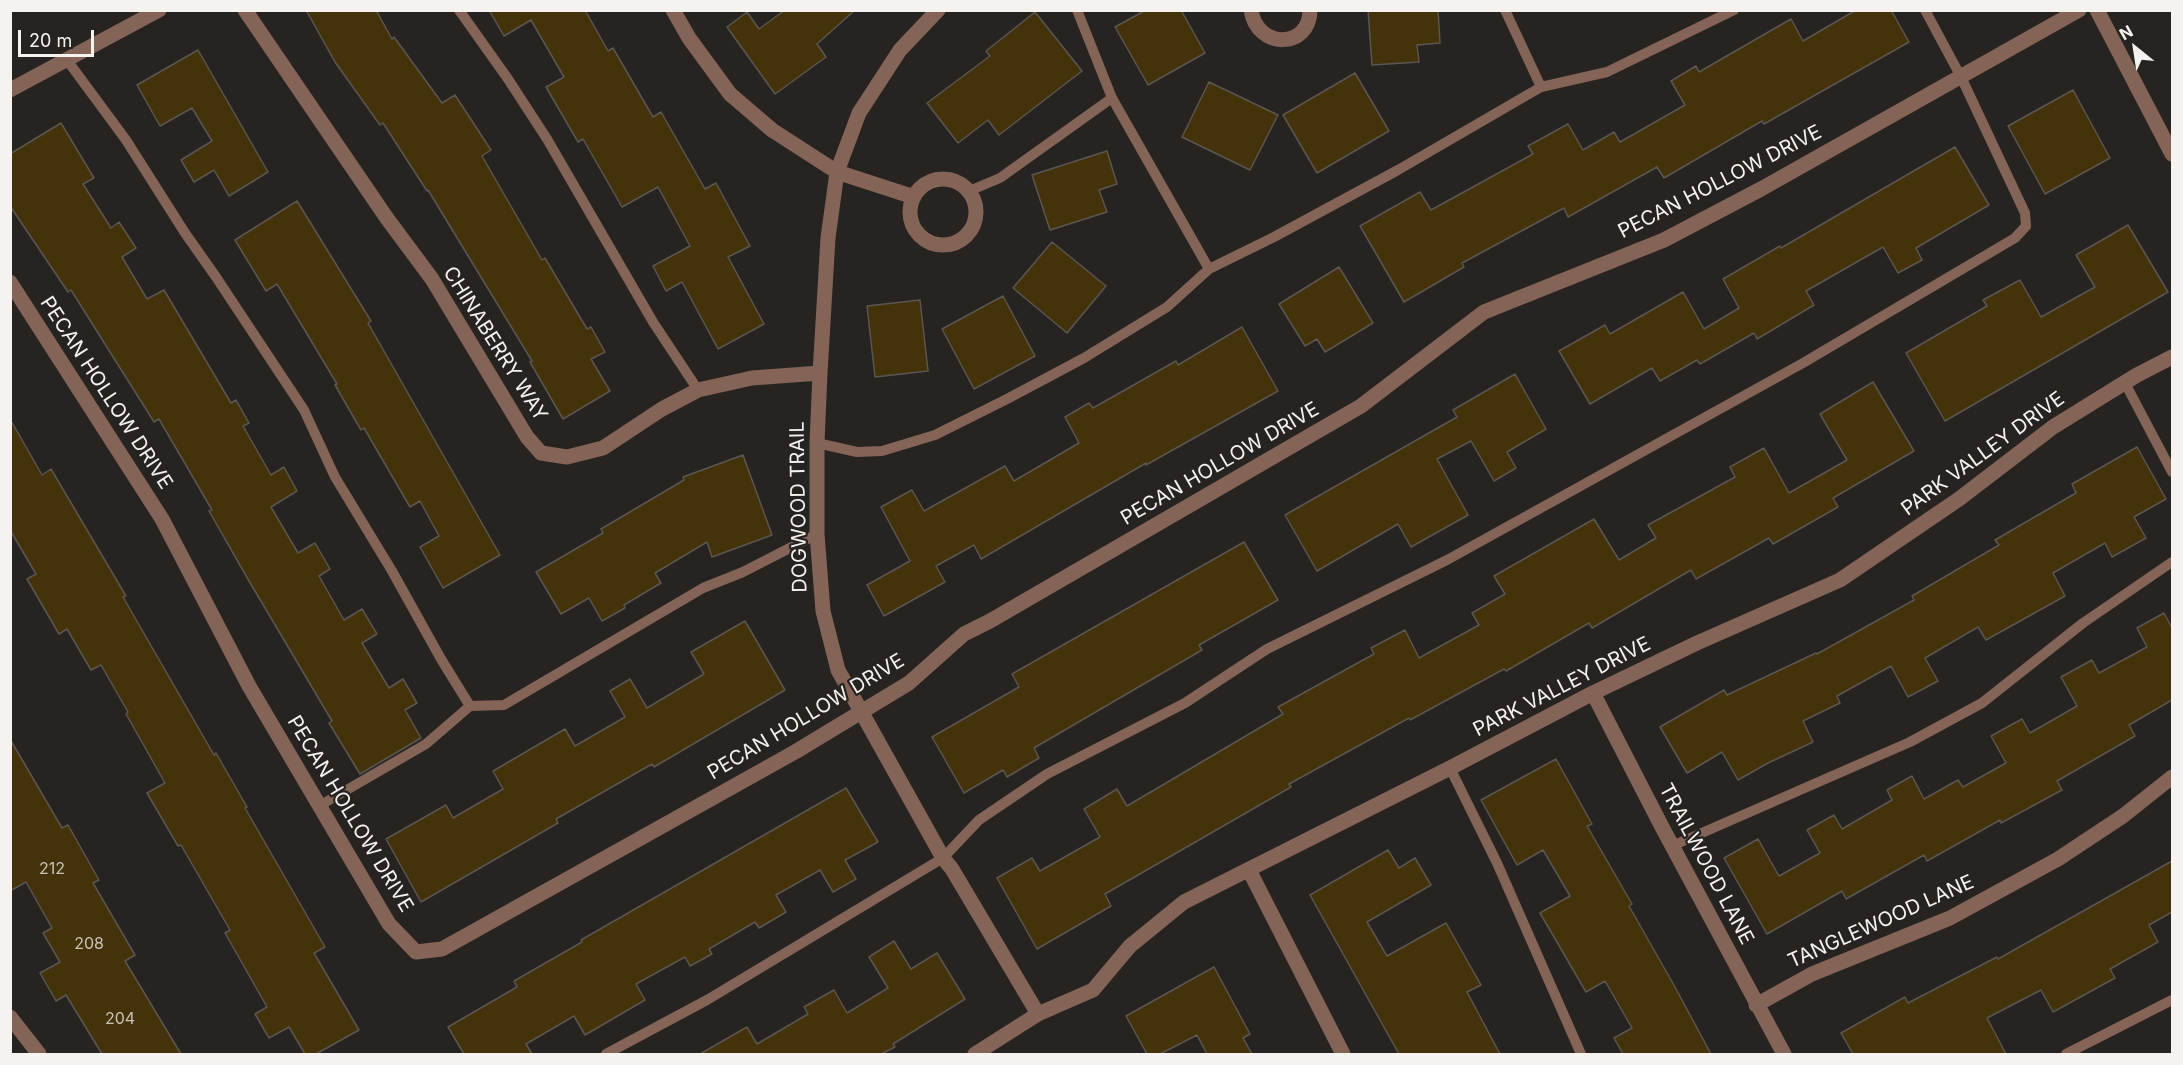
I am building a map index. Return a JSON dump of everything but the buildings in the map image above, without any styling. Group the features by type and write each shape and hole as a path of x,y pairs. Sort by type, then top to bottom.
{"street":[{"path":"10,90 159,10"},
{"name":"CHINABERRY WAY","path":"245,10 386,217 432,279 527,437 541,453 567,457 603,448 662,409 698,390 752,378 820,373"},
{"path":"673,10 689,38 729,94 772,130 837,172 914,197"},
{"name":"DOGWOOD TRAIL","path":"938,10 900,50 859,113 837,172 828,238 817,443 817,534 823,611 838,670 943,858 952,869 1038,1014"},
{"path":"1251,10 1257,28 1264,35 1283,40 1293,38 1301,32 1307,25 1310,10"},
{"name":"PECAN HOLLOW DRIVE","path":"10,282 162,519 249,686 388,924 416,952 442,949 795,752 909,683 964,634 1361,406 1484,312 1664,240 1761,189 2079,10"},
{"path":"2097,10 2172,154"},
{"path":"939,179 960,184 969,191 974,200 976,211 970,231 953,244 931,243 922,238 911,219 910,208 914,197 929,182 939,179"},
{"name":"PARK VALLEY DRIVE","path":"975,1054 1038,1014 1093,990 1130,946 1184,902 1593,693 1697,643 1840,580 1959,499 2053,427 2172,357"},
{"name":"TRAILWOOD LANE","path":"1593,693 1756,1005 1784,1054"},
{"name":"TANGLEWOOD LANE","path":"1756,1005 1812,974 1950,918 2058,859 2123,816 2172,777"},
{"path":"1249,870 1343,1054"},
{"path":"10,1017 39,1054"}],"lane":[{"path":"459,10 547,139 653,322 698,390"},
{"path":"1077,10 1112,98 1209,269"},
{"path":"1505,10 1541,87"},
{"path":"817,443 857,452 882,451 935,435 1007,399 1130,330 1167,307 1209,269 1274,237 1398,170 1541,87 1607,72 1734,10"},
{"path":"606,1054 707,1000 943,858 979,820 1047,774 1185,703 1267,649 1447,560 1803,363 2015,238 2026,226 2025,213 1925,10"},
{"path":"67,60 126,140 185,233 304,410 335,477 470,706"},
{"path":"969,191 1000,178 1112,98"},
{"path":"2125,383 2172,472"},
{"path":"319,806 426,744 470,706 504,705 703,588 743,572 817,534"},
{"path":"1672,846 1910,742 1982,704 2083,623 2172,562"},
{"path":"1450,768 1497,862 1581,1054"},
{"path":"2066,1054 2172,1000"}]}
